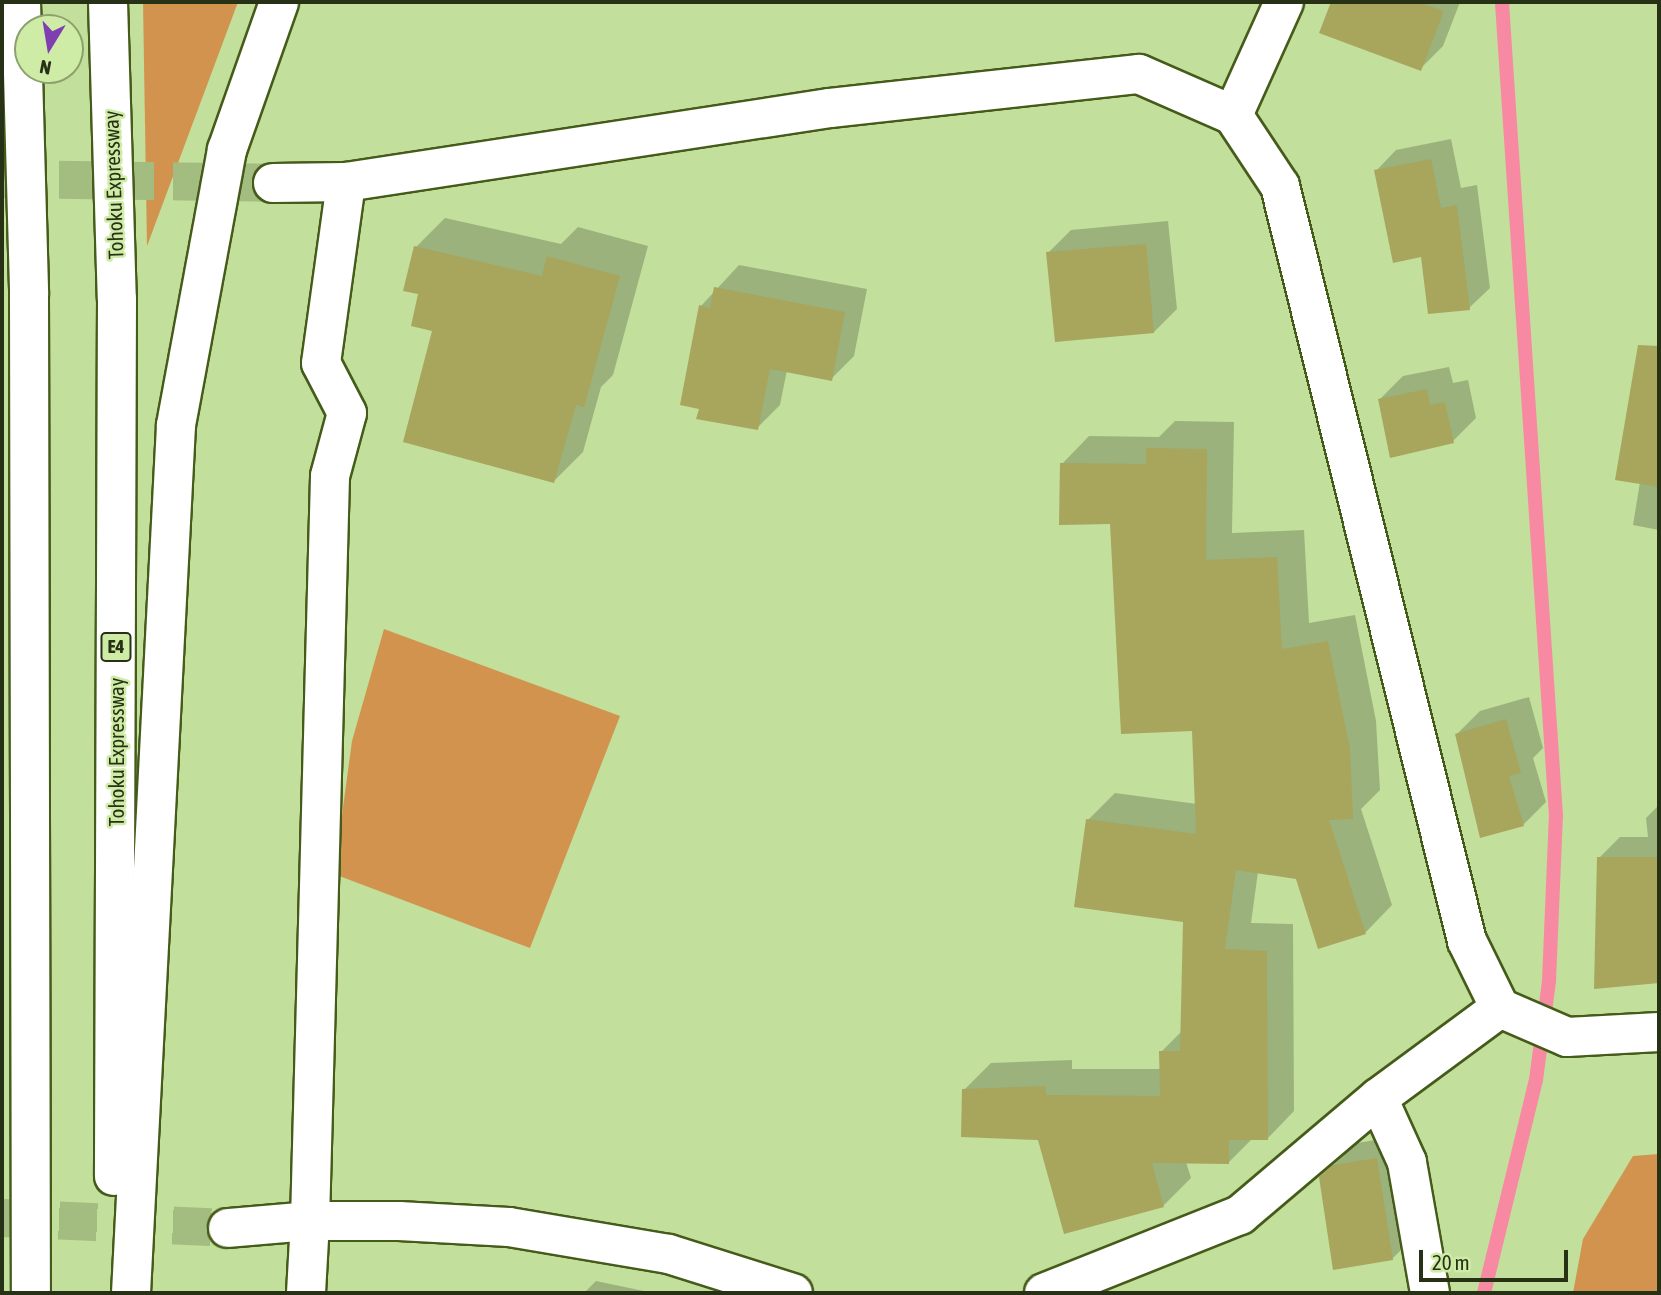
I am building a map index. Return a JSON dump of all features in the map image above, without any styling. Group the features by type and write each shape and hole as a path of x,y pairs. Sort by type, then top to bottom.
{"main road":[{"path":"21,2 29,309 31,1293"},
{"name":"Tohoku Expressway","path":"108,2 117,299 114,1293"},
{"path":"131,1293 176,425 227,150 279,2"},
{"path":"1233,115 1284,2"},
{"path":"273,183 346,182 830,108 1139,74 1233,115 1280,186 1467,941 1506,1011 1567,1037 1659,1032"},
{"path":"306,1293 330,476 347,413 321,363 346,182"},
{"path":"1044,1293 1240,1215 1378,1098 1506,1011"},
{"path":"1378,1098 1407,1162 1430,1293"},
{"path":"228,1228 310,1221 509,1227 668,1254 793,1293"}],"shaded area":[{"path":"143,2 238,2 147,246"},
{"path":"384,629 620,716 530,948 334,874 352,741"},
{"path":"1659,1154 1659,1293 1573,1293 1583,1239 1633,1156"}],"building":[{"path":"1331,2 1418,2 1444,11 1421,71 1319,33"},
{"path":"1431,159 1441,208 1457,205 1470,310 1428,314 1421,257 1393,263 1374,170"},
{"path":"1146,244 1154,333 1055,342 1046,252"},
{"path":"414,246 542,276 547,256 620,276 584,407 576,405 554,483 403,442 432,331 411,326 418,294 403,291"},
{"path":"714,287 845,312 832,381 770,369 758,430 696,419 699,409 680,405 699,305 710,308"},
{"path":"1638,345 1659,346 1659,487 1615,480"},
{"path":"1427,389 1430,405 1445,402 1454,443 1390,458 1378,399"},
{"path":"1146,448 1207,449 1206,560 1277,557 1282,649 1328,641 1350,749 1353,819 1329,820 1366,934 1318,949 1296,879 1236,870 1225,949 1267,951 1268,1140 1229,1140 1229,1164 1152,1163 1164,1207 1064,1234 1038,1140 961,1137 962,1089 1045,1086 1046,1095 1160,1096 1159,1051 1180,1051 1183,922 1074,907 1086,819 1196,834 1192,731 1121,734 1110,524 1059,525 1060,463 1146,464"},
{"path":"1506,719 1521,773 1509,776 1524,826 1480,838 1455,734"},
{"path":"1597,857 1659,857 1659,983 1594,989"},
{"path":"1377,1158 1393,1260 1333,1270 1319,1177 1333,1165"}],"waterway":[{"path":"1484,1293 1536,1080 1549,981 1556,816 1502,2"}],"tunnel":[{"path":"2,179 273,183"},
{"path":"2,1218 228,1228"}]}
